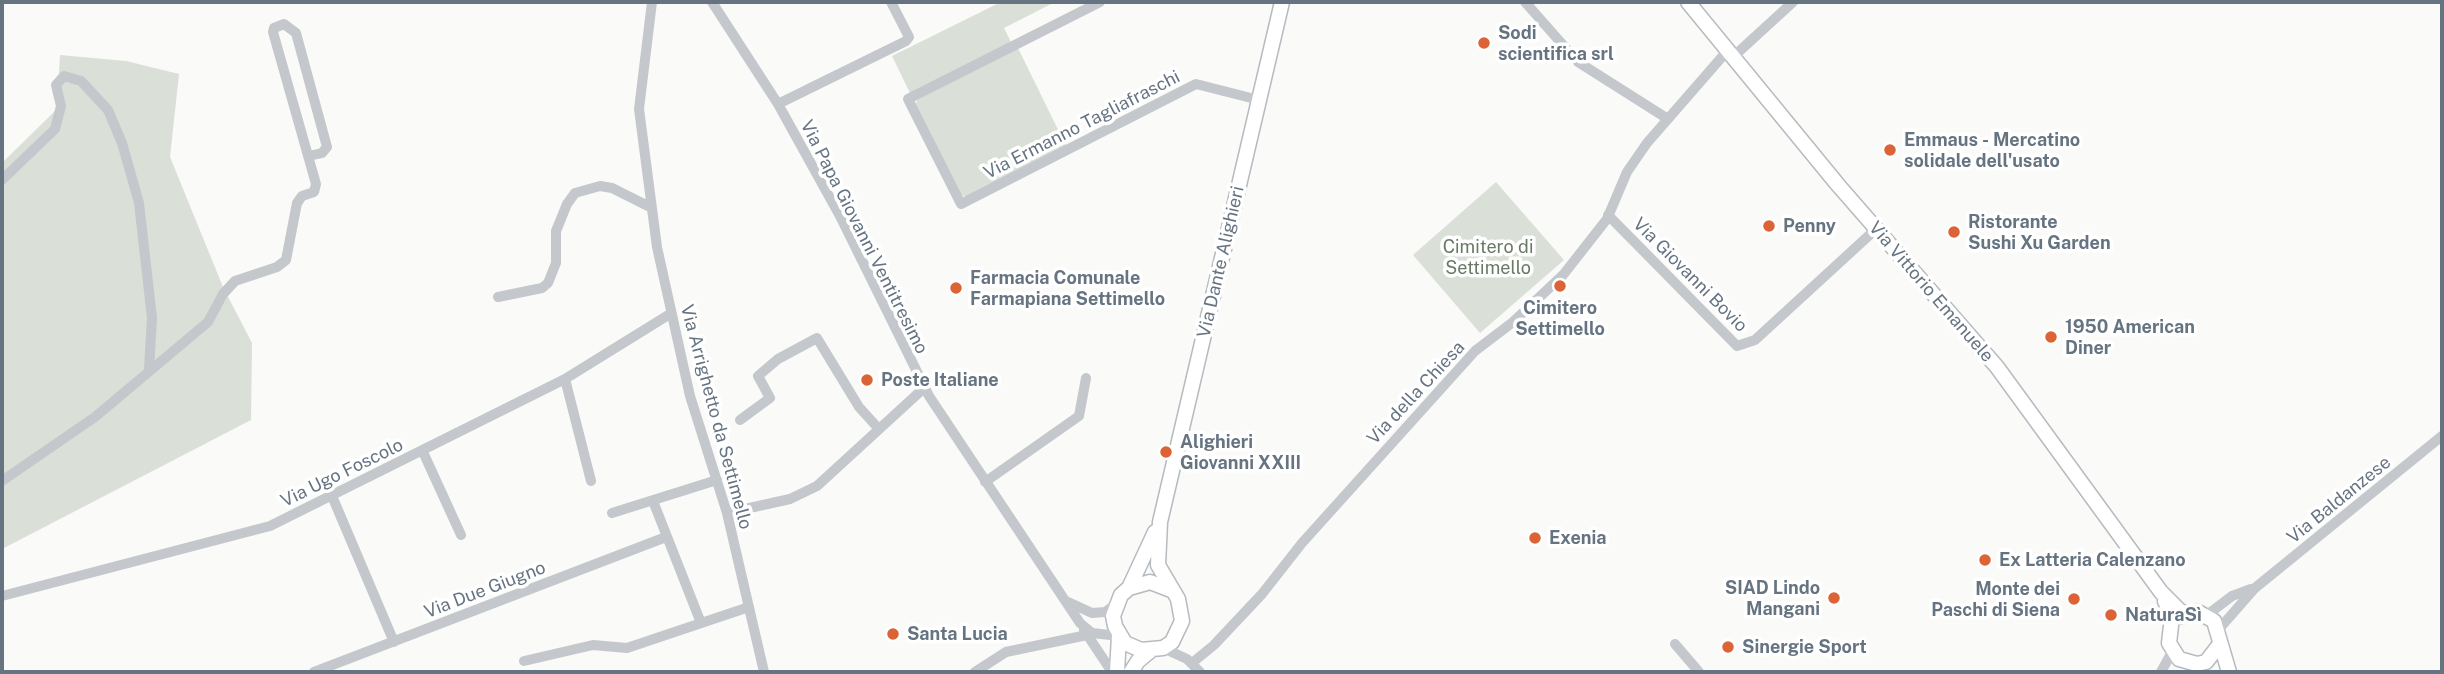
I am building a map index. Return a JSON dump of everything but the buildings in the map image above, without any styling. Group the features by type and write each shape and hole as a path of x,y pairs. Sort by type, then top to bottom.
{"main road":[{"name":"Via Dante Alighieri","path":"1131,672 1138,661 1179,632 1182,621 1182,610 1158,565 1160,522 1282,2"},
{"name":"Via Vittorio Emanuele","path":"1688,2 1875,229 2023,401 2161,592 2181,612 2187,613"},
{"name":"Via Dante Alighieri","path":"1115,605 1129,588 1160,522"},
{"path":"1129,588 1150,582 1171,590"},
{"name":"Via Vittorio Emanuele","path":"2161,592 2172,617 2169,629 2172,652"},
{"path":"1115,605 1115,626 1119,636 1133,648 1156,650"},
{"path":"2169,629 2187,613 2207,615 2219,636 2229,672"},
{"path":"1114,672 1119,636"},
{"path":"2172,652 2198,670 2212,657 2219,636"}],"street":[{"name":"Via Arrighetto da Settimello","path":"652,2 639,109 652,208 670,314 690,396 727,513 764,672"},
{"name":"Via Papa Giovanni Ventitresimo","path":"712,2 778,104 840,216 924,388 1114,672"},
{"path":"778,104 906,41 909,37 891,2"},
{"name":"Via Ermanno Tagliafraschi","path":"1100,2 908,99 961,204 1196,85 1259,100"},
{"path":"1525,2 1578,62 1668,119"},
{"name":"Via della Chiesa","path":"1192,663 1214,645 1262,594 1302,543 1475,351 1513,322 1563,275 1608,215 1627,172 1668,119 1731,53 1793,2"},
{"path":"2,481 68,437 208,322 223,294 235,281 277,267 286,260 297,203 315,190 309,156 273,32 274,28 284,24 296,33 327,147 322,153 309,156"},
{"path":"2,180 55,130 61,106 57,85 64,76 81,81 108,110 122,143 139,203 152,318 149,369"},
{"path":"498,297 542,288 548,283 556,263 556,231 567,204 575,193 600,186 612,188 652,208"},
{"name":"Via Giovanni Bovio","path":"1608,215 1737,346 1755,340 1875,229"},
{"name":"Via Ugo Foscolo","path":"2,596 229,539 270,526 565,379 670,314"},
{"path":"740,420 770,398 758,376 778,359 817,338 859,407 878,428"},
{"path":"985,482 1079,416 1086,378"},
{"path":"565,379 591,481"},
{"path":"727,513 790,499 817,485 924,388"},
{"name":"Via Baldanzese","path":"2219,636 2255,588 2442,436"},
{"path":"423,452 461,535"},
{"path":"612,513 717,480"},
{"path":"332,496 394,642"},
{"path":"653,501 701,623"},
{"name":"Via Due Giugno","path":"314,672 666,537"},
{"name":"Via Baldanzese","path":"2207,615 2232,596 2255,588"},
{"name":"Via Papa Giovanni Ventitresimo","path":"1058,591 1068,602 1086,612 1105,612 1115,605"},
{"path":"524,661 593,645 627,648 749,607"},
{"path":"1080,623 1092,633 1119,636"},
{"path":"975,672 1006,652 1087,635"},
{"path":"1675,644 1699,672"},
{"path":"1156,650 1192,663 1200,672"},
{"path":"2161,672 2172,652"}],"green space":[{"path":"1001,2 1055,2 1004,28 1011,42 910,93 892,56"},
{"path":"1018,48 1066,146 967,197 962,195 916,104 917,100"},
{"path":"60,55 126,61 179,74 170,157 223,287 252,343 251,420 2,549 2,163 57,109"},
{"name":"Cimitero di Settimello","path":"1496,182 1564,260 1480,333 1413,255"}],"place":[{"name":"Sodi scientifica srl","path":"1484,43"},
{"name":"Emmaus - Mercatino solidale dell'usato","path":"1890,150"},
{"name":"Penny","path":"1769,226"},
{"name":"Ristorante Sushi Xu Garden","path":"1954,232"},
{"name":"Cimitero Settimello","path":"1560,286"},
{"name":"Farmacia Comunale Farmapiana Settimello","path":"956,288"},
{"name":"1950 American Diner","path":"2051,337"},
{"name":"Poste Italiane","path":"867,380"},
{"name":"Alighieri Giovanni XXIII","path":"1166,452"},
{"name":"Exenia","path":"1535,538"},
{"name":"Ex Latteria Calenzano","path":"1985,560"},
{"name":"SIAD Lindo Mangani","path":"1834,598"},
{"name":"Monte dei Paschi di Siena","path":"2074,599"},
{"name":"NaturaSì","path":"2111,615"},
{"name":"Santa Lucia","path":"893,634"},
{"name":"Sinergie Sport","path":"1728,647"}]}
